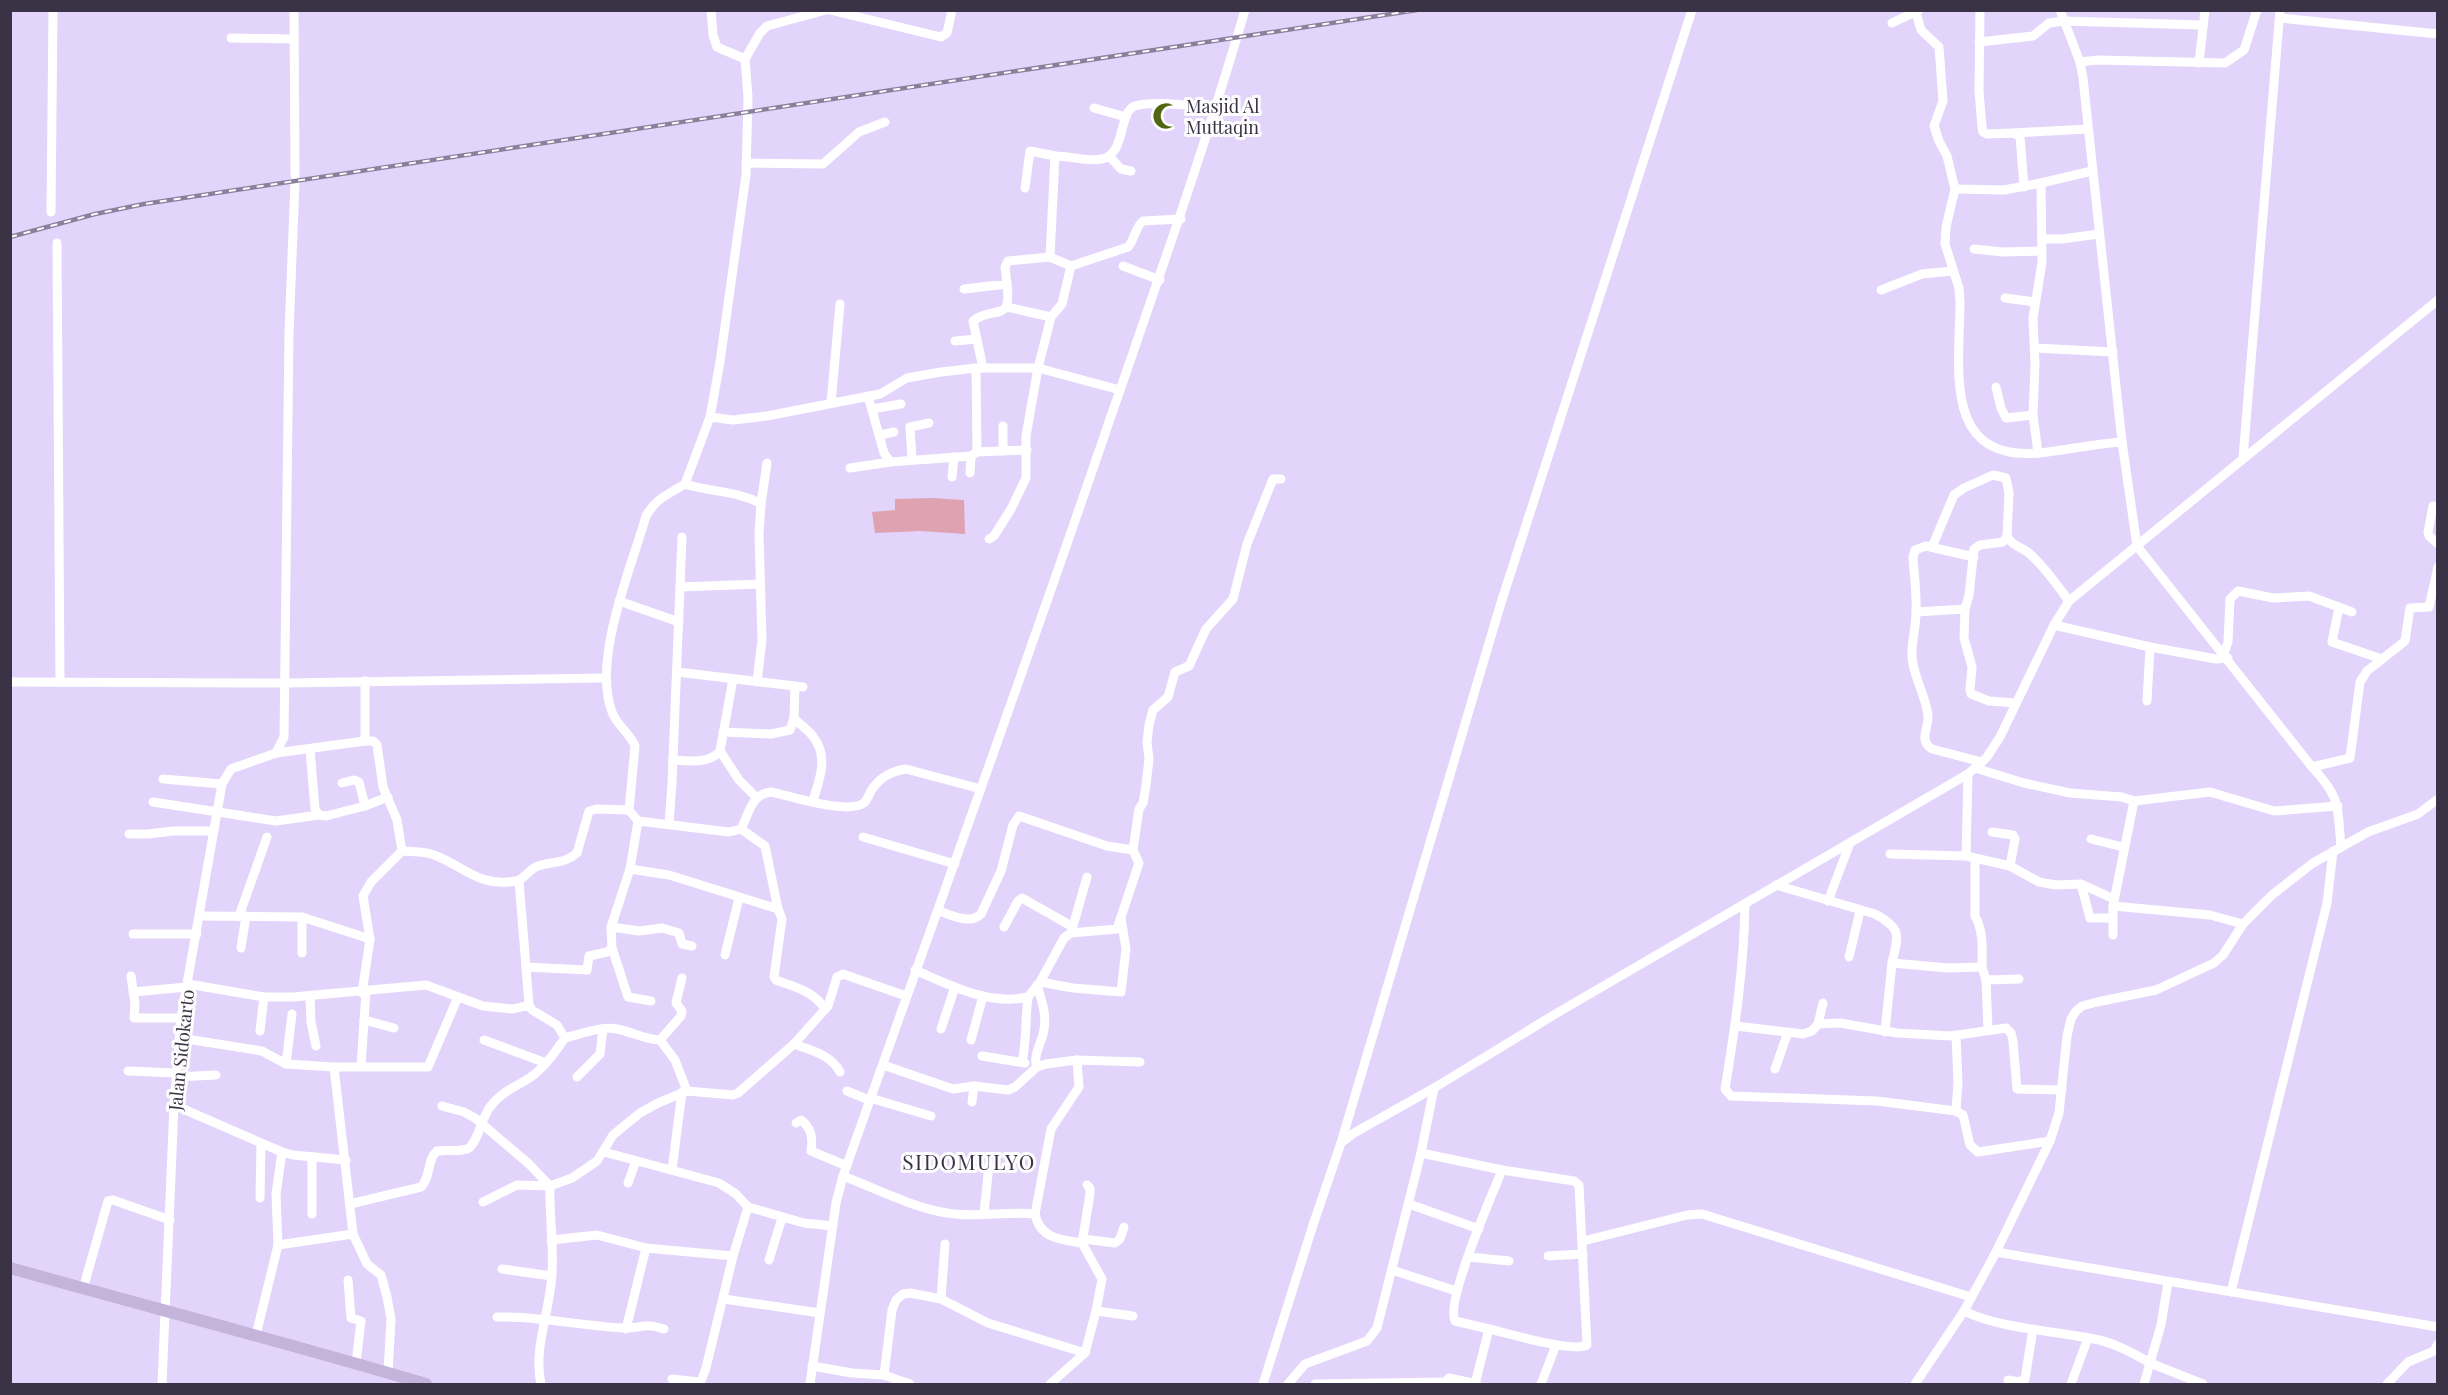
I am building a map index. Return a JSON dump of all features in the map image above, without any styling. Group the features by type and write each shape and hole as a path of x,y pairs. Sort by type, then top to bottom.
{"main road":[{"path":"10,1268 426,1384"}],"street":[{"path":"51,212 53,10"},
{"path":"276,753 284,737 286,683 289,333 295,178 294,10"},
{"path":"711,10 713,35 717,47 745,59"},
{"path":"825,1009 820,1000 811,994 776,980 774,977 782,919 765,846 741,829 729,832 638,821 629,810 635,746 617,723 611,711 604,678 619,601 646,516 660,497 685,484 710,417 746,175 748,97 745,59 760,33 767,26 828,10 861,13 941,37 947,33 951,10"},
{"path":"810,1384 843,1176 915,970 939,911 1019,687 1160,280 1245,10"},
{"path":"1263,1384 1341,1143 1500,606 1692,10"},
{"path":"1980,10 1980,91 1983,132 1987,134 2088,129"},
{"path":"2060,10 2080,62 2122,442 2137,546 2330,787 2338,806 2337,848 2327,903 2230,1292"},
{"path":"2107,10 2107,21"},
{"path":"2199,63 2205,10"},
{"path":"2080,62 2098,60 2225,63 2244,50 2257,10"},
{"path":"1892,23 1918,12 1921,30 1939,47 1943,101 1934,126 1947,156 1955,189 1946,227 1945,244 1952,272 1959,288 1960,391 1965,417 1973,431 1987,444 2015,452 2038,453 2090,444 2122,442"},
{"path":"2244,458 2280,14 2438,34"},
{"path":"1979,42 2033,36 2049,23 2063,21 2107,21 2146,17 2203,25"},
{"path":"231,38 294,39"},
{"path":"1025,188 1030,152 1103,159 1109,156 1118,144 1126,117 1135,106 1161,104 1215,108"},
{"path":"1094,108 1126,117"},
{"path":"746,163 823,164 860,132 885,122"},
{"path":"2013,133 2020,136 2024,187"},
{"path":"1050,257 1055,156"},
{"path":"1109,156 1120,169 1131,171"},
{"path":"1955,189 2004,190 2092,171"},
{"path":"2038,453 2033,415 2035,348 2033,318 2042,251 2041,183"},
{"path":"970,473 974,454 980,368 973,321 975,318 1002,311 1007,307 1009,302 1005,267 1008,261 1050,257 1071,267 1128,247 1143,221 1181,219"},
{"path":"2042,239 2099,234"},
{"path":"57,243 60,682"},
{"path":"1974,249 2003,252 2042,251"},
{"path":"1124,266 1160,280"},
{"path":"989,539 994,536 1011,509 1026,478 1026,436 1038,368 1051,316 1062,304 1071,267"},
{"path":"1881,290 1922,274 1952,272"},
{"path":"964,289 1007,284"},
{"path":"2005,298 2035,302"},
{"path":"1341,1143 1354,1133 1975,768 2000,737 2054,626 2069,601 2438,300"},
{"path":"831,402 840,304"},
{"path":"1007,307 1051,316"},
{"path":"2423,312 2438,313"},
{"path":"955,341 977,339"},
{"path":"2035,348 2112,352"},
{"path":"710,417 733,420 762,417 884,392 907,378 980,368 1038,368 1120,390"},
{"path":"1996,387 2006,418 2033,415"},
{"path":"868,396 884,453 890,462"},
{"path":"872,410 901,404"},
{"path":"912,459 910,427 929,423"},
{"path":"1003,451 1004,426"},
{"path":"880,435 894,432"},
{"path":"850,468 912,459 954,458 1027,450"},
{"path":"952,477 954,458"},
{"path":"758,682 762,640 759,534 767,463"},
{"path":"1932,547 1954,495 1993,475 2003,476 2007,481 2007,536 2011,544 2027,552 2046,570 2069,601"},
{"path":"1004,927 1022,898 1072,930 1114,931 1118,926 1139,863 1133,850 1139,809 1145,793 1149,759 1147,742 1153,710 1168,698 1175,672 1189,666 1206,629 1233,599 1247,544 1262,503 1272,479 1281,479"},
{"path":"685,484 753,499 761,504"},
{"path":"2436,504 2428,532 2438,544"},
{"path":"2007,536 2003,542 1977,546 1974,549 1969,595 1965,609 1964,638 1972,668 1971,694 1989,701 2016,703"},
{"path":"669,824 682,537"},
{"path":"1974,557 1932,547 1919,547 1913,552 1916,612 1913,669 1928,716 1925,742 1932,749 1975,768 2024,783 2070,793 2122,797 2134,801 2210,792 2274,811 2338,806"},
{"path":"2312,767 2350,758 2360,682 2367,670 2404,640 2410,608 2433,608 2438,567"},
{"path":"680,586 760,584"},
{"path":"2226,656 2230,599 2234,592 2273,598 2309,596 2352,612"},
{"path":"619,601 679,622"},
{"path":"2339,607 2332,642 2382,659"},
{"path":"1916,612 1965,609"},
{"path":"2054,626 2216,659 2226,656"},
{"path":"2147,701 2150,647"},
{"path":"677,672 799,686 792,728 787,732 771,734 723,732"},
{"path":"10,682 286,683 604,678"},
{"path":"673,760 694,761 714,758 720,751 733,679"},
{"path":"365,681 365,741"},
{"path":"794,718 813,736 822,755 822,771 813,801"},
{"path":"163,779 222,783 231,769 276,753 373,741 377,745 383,787 397,820 402,851"},
{"path":"310,749 315,808 319,815"},
{"path":"720,751 739,780 756,798"},
{"path":"1975,768 1970,857 1975,916 1982,936 1982,967 1986,980 1988,1030"},
{"path":"741,829 750,806 764,793 771,792 842,808 856,806 866,801 878,781 888,774 906,769 981,789"},
{"path":"342,783 354,780 359,782 365,806"},
{"name":"Jalan Sidokarto","path":"162,1384 174,1105 181,1018 222,783"},
{"path":"153,802 280,821 326,816 365,806 388,797"},
{"path":"1915,1384 1964,1311 1996,1252 2050,1141 2059,1113 2067,1036 2071,1019 2076,1011 2082,1006 2097,1002 2156,990 2204,969 2223,955 2243,924 2272,896 2313,863 2368,832 2418,814 2438,799"},
{"path":"2113,935 2113,902 2134,801"},
{"path":"402,851 432,854 469,875 483,880 501,883 519,881 537,866 562,862 577,853 589,811 629,810"},
{"path":"939,911 970,920 981,914 1001,871 1013,825 1019,816 1107,846 1133,850"},
{"path":"638,821 630,869 611,927 612,948 628,997 651,1001"},
{"path":"129,834 214,831"},
{"path":"1992,832 2015,838 2010,866"},
{"path":"241,948 242,916 267,837"},
{"path":"863,837 955,864"},
{"path":"2091,839 2123,847"},
{"path":"1828,901 1850,843"},
{"path":"361,1066 364,992 370,939 365,892 371,882 402,851"},
{"path":"1890,854 1970,857 2010,866 2039,882 2056,885 2081,884 2113,902 2210,915 2243,924"},
{"path":"630,869 669,875 778,909"},
{"path":"1022,1062 1026,1044 1024,1035 1028,997 1039,984 1064,938 1072,930 1087,877"},
{"path":"519,881 529,1005 532,1010 557,1025 565,1038"},
{"path":"2081,884 2090,918 2112,918"},
{"path":"1776,885 1875,914 1895,928 1898,937 1892,963 1885,1032"},
{"path":"725,955 739,898"},
{"path":"1745,905 1744,946 1736,1026 1725,1089 1731,1096 1877,1101 1956,1111 1963,1115 1970,1145 1978,1152 2050,1141"},
{"path":"1850,957 1860,911"},
{"path":"200,916 302,917 370,939"},
{"path":"302,917 302,953"},
{"path":"1039,984 1121,992 1126,952 1121,918"},
{"path":"611,927 639,931 662,928 679,933 682,944 692,946"},
{"path":"133,934 197,934"},
{"path":"526,967 583,972 588,968 590,955 607,952 612,948"},
{"path":"1892,963 1948,968 1982,967"},
{"path":"915,970 983,996 1004,1000 1028,997"},
{"path":"483,1202 517,1185 550,1186 572,1178 597,1161 609,1140 623,1126 649,1108 685,1092 738,1094 794,1044 828,1006 837,977 843,974 906,996"},
{"path":"131,976 135,1018 181,1018"},
{"path":"660,1040 681,1016 682,1011 676,1003 682,978"},
{"path":"1986,980 2019,979"},
{"path":"1036,1068 1035,1059 1044,1029 1039,984"},
{"path":"133,992 187,985 264,997 310,996 426,985 483,1006 513,1009 529,1005"},
{"path":"941,1029 955,987"},
{"path":"310,996 311,1022 316,1046"},
{"path":"971,1040 983,996"},
{"path":"260,1031 264,997"},
{"path":"180,1038 262,1051 286,1064 334,1067 428,1067 458,997"},
{"path":"1736,1026 1808,1033 1818,1024 1823,1003"},
{"path":"286,1064 292,1014"},
{"path":"364,1020 394,1028"},
{"path":"1818,1024 1840,1023 1885,1032 1956,1035 2006,1028 2011,1034 2017,1089 2062,1090"},
{"path":"577,1077 600,1054 603,1029"},
{"path":"350,1204 421,1187 427,1181 433,1154 443,1150 461,1151 468,1148 475,1139 480,1124 490,1107 504,1092 533,1076 565,1038 603,1029 619,1029 644,1039 660,1040 675,1060 685,1092 672,1170"},
{"path":"1775,1069 1788,1032"},
{"path":"1956,1035 1958,1082 1956,1111"},
{"path":"484,1040 546,1063"},
{"path":"794,1044 825,1055 836,1064 840,1072"},
{"path":"982,1056 1022,1062 1036,1068"},
{"path":"883,1065 953,1089 974,1086 1012,1089 1036,1068 1046,1064 1077,1060 1140,1062"},
{"path":"1077,1060 1079,1087 1051,1129 1035,1215 1039,1227 1045,1234 1059,1239 1115,1244 1120,1239 1124,1227"},
{"path":"334,1067 353,1234 368,1264 383,1279 391,1320 388,1372"},
{"path":"128,1071 216,1076"},
{"path":"972,1102 974,1086"},
{"path":"1288,1384 1305,1364 1319,1357 1358,1345 1372,1337 1377,1328 1421,1153 1434,1088"},
{"path":"847,1091 931,1116"},
{"path":"174,1105 282,1152 346,1160"},
{"path":"442,1106 464,1112 529,1164 550,1186 552,1276 547,1320 540,1347 541,1384"},
{"path":"796,1123 801,1120 808,1126 812,1136 810,1151 847,1166"},
{"path":"260,1198 261,1143"},
{"path":"256,1335 278,1245 276,1194 282,1152"},
{"path":"604,1152 719,1183 736,1194 748,1207 782,1218 834,1226"},
{"path":"1421,1153 1502,1170 1578,1182 1587,1345 1580,1348 1556,1345 1455,1321 1453,1312 1456,1291 1502,1170"},
{"path":"312,1157 312,1214"},
{"path":"628,1183 636,1161"},
{"path":"984,1213 989,1165"},
{"path":"843,1176 935,1211 950,1214 1015,1212 1035,1215"},
{"path":"1050,1384 1085,1353 1102,1279 1083,1241 1090,1194 1090,1188 1087,1185"},
{"path":"83,1289 108,1201 113,1200 170,1220"},
{"path":"1408,1204 1479,1229"},
{"path":"672,1379 699,1383 706,1368 733,1256 748,1207"},
{"path":"1583,1241 1687,1215 1702,1214 1971,1297"},
{"path":"769,1260 782,1218"},
{"path":"278,1245 353,1234"},
{"path":"551,1240 597,1235 646,1248 733,1256"},
{"path":"941,1299 945,1244"},
{"path":"626,1329 646,1248"},
{"path":"1996,1252 2438,1327"},
{"path":"1548,1256 1583,1254"},
{"path":"1469,1257 1509,1262"},
{"path":"502,1269 552,1276"},
{"path":"1392,1270 1456,1291"},
{"path":"348,1280 351,1318 362,1321 356,1363"},
{"path":"2144,1384 2161,1325 2168,1282"},
{"path":"884,1376 892,1310 896,1300 903,1294 910,1293 941,1299 988,1323 1085,1353"},
{"path":"724,1299 820,1313"},
{"path":"1096,1311 1133,1316"},
{"path":"1964,1311 1973,1316 2033,1329 2102,1340 2150,1363 2203,1384"},
{"path":"497,1317 626,1329 652,1325 664,1329"},
{"path":"1315,1384 1444,1383 1449,1378 1476,1384 1489,1329"},
{"path":"2008,1380 2019,1382 2025,1379 2033,1329"},
{"path":"2071,1384 2088,1338"},
{"path":"2387,1384 2408,1362 2434,1351 2438,1344"},
{"path":"1541,1384 1556,1345"},
{"path":"812,1366 884,1376 910,1384"}],"shaded area":[{"path":"895,499 964,500 965,534 920,531 875,533 872,512 895,510"}],"railway":[{"path":"10,237 95,214 144,204 1417,10"}],"place":[{"name":"Masjid Al Muttaqin","path":"1166,116"}],"district":[{"name":"SIDOMULYO","path":"969,1161"}]}
